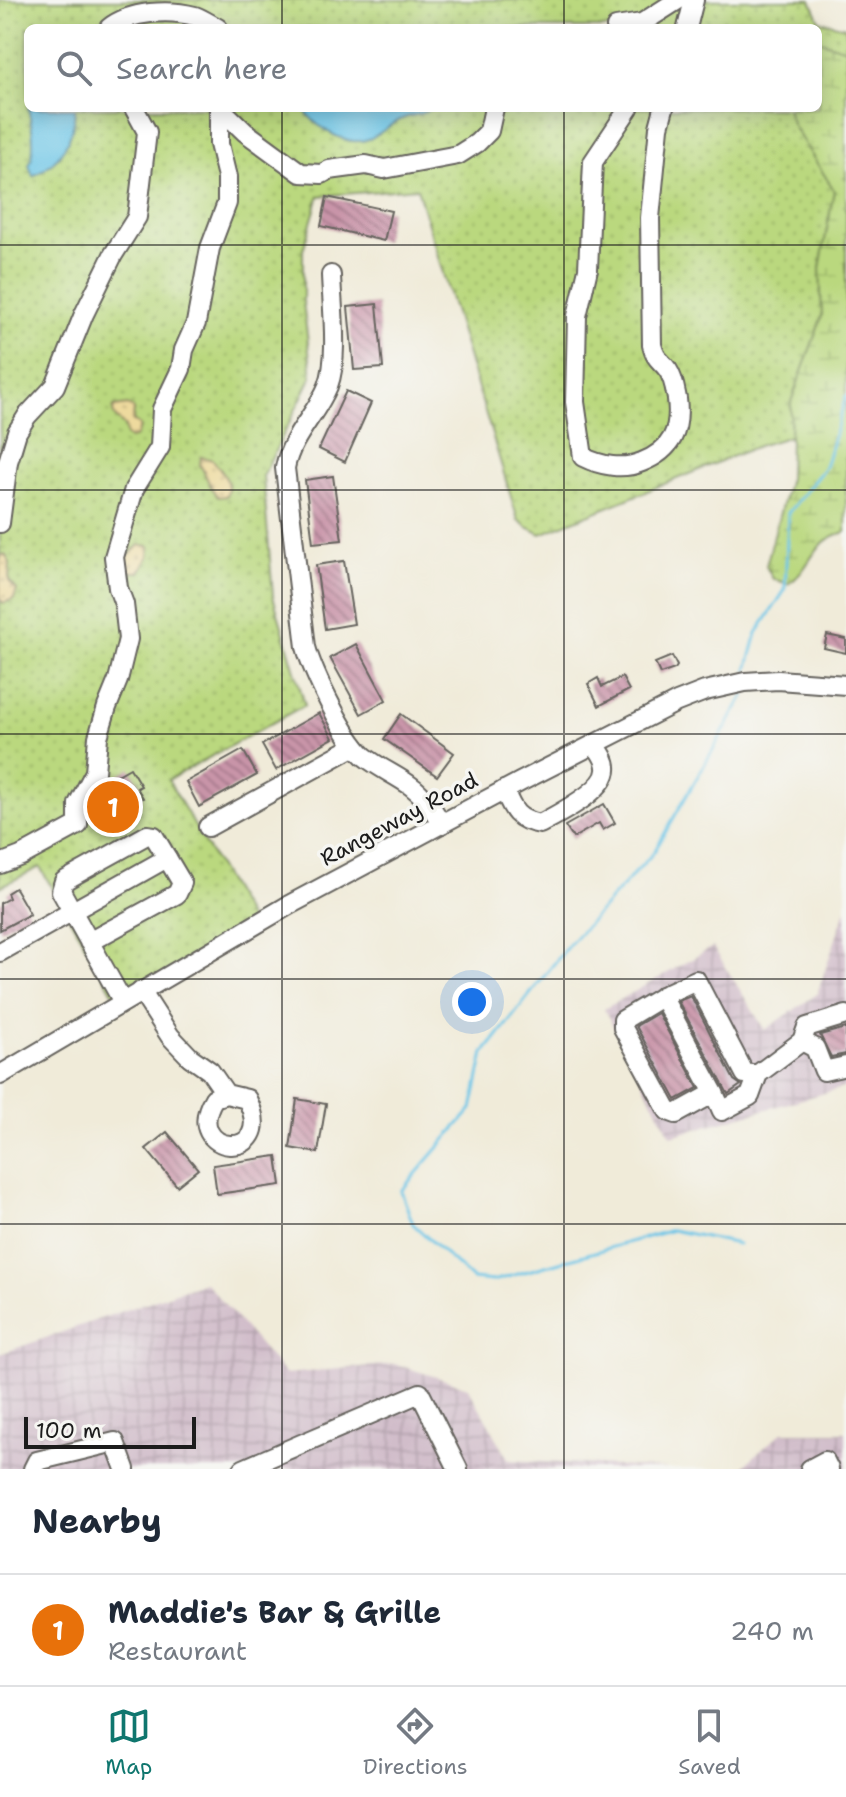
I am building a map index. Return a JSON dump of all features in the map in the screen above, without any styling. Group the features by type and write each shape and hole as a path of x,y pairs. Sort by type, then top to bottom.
{"street":[{"path":"637,24 678,0"},
{"path":"688,24 694,0"},
{"path":"115,24 125,18 164,13 192,15 210,24"},
{"path":"0,523 5,504 8,462 17,432 27,416 55,386 84,314 113,255 137,217 147,132 136,112"},
{"path":"0,864 78,825 78,804 95,772 98,737 118,680 128,639 114,557 134,489 160,447 162,409 181,369 184,350 196,323 210,248 227,203 227,177 219,144 220,112"},
{"path":"223,112 301,173 322,174 329,170 366,165 384,169 458,155 489,131 493,112"},
{"path":"626,112 593,162 588,269 577,316 575,402 583,457 614,467 636,465 653,458 674,440 679,423 675,384 667,368 655,359 651,334 650,218 663,112"},
{"path":"331,275 330,380 323,397 290,449 285,478 306,647 316,674 355,746 367,758 413,788 442,824"},
{"name":"Rangeway Road","path":"0,1075 289,905 504,790 693,695 729,684 778,680 846,685"},
{"path":"504,790 513,810 526,821 540,824 583,798 606,775 607,763 595,744"},
{"path":"208,827 355,746"},
{"path":"89,942 177,894 182,883 154,836 147,835 64,881 61,891 89,942 123,1002"},
{"path":"0,952 167,858"},
{"path":"714,1093 676,1114 668,1111 623,1028 623,1020 696,980 745,1074 758,1074"},
{"path":"141,991 170,1036 190,1057 210,1071 226,1094"},
{"path":"662,996 722,1111 750,1096 758,1074 802,1041 807,1027 846,1015"},
{"path":"802,1041 815,1048 824,1071 846,1066"},
{"path":"243,1469 420,1393 458,1469"},
{"path":"33,1469 37,1461 115,1442 125,1469"},
{"path":"810,1469 825,1461 829,1469"}],"shaded area":[{"path":"846,909 846,1087 671,1136 604,1009 713,947 765,1030 817,994"},
{"path":"205,1282 285,1374 395,1364 468,1387 509,1460 670,1469 0,1469 0,1354"},
{"path":"782,1432 846,1432 846,1469 740,1469"}],"green space":[{"path":"0,0 811,0 820,21 846,27 846,419 758,446 541,534 518,520 417,188 319,196 303,250 303,302 312,376 263,476 273,596 305,705 168,780 250,921 118,1001 40,867 0,887"},
{"path":"822,41 846,49 846,532 825,541 788,584 773,579 766,566 789,478 791,402 822,316 820,268 834,190 793,126 788,112 822,112"}],"sand":[{"path":"128,405 134,409 133,421 140,426 136,436 130,439 113,410 114,407"},
{"path":"201,457 213,460 222,472 228,486 226,496 218,497 212,490 200,465"},
{"path":"140,545 150,546 149,557 140,572 126,572 124,558"},
{"path":"5,554 10,563 9,581 17,590 14,599 4,603 0,600 0,556"}],"water":[{"path":"29,112 75,112 72,130 64,148 51,164 33,176 29,165 32,130"},
{"path":"306,112 424,112 402,119 373,137 360,141 332,134"}],"building":[{"path":"327,197 391,211 384,241 321,226"},
{"path":"377,304 383,368 354,370 348,307"},
{"path":"346,391 371,403 345,462 319,449"},
{"path":"333,476 342,540 313,543 305,480"},
{"path":"344,561 354,624 325,629 316,565"},
{"path":"827,635 846,639 846,653 824,648"},
{"path":"356,644 386,700 361,714 330,658"},
{"path":"672,656 677,666 675,669 660,674 655,663"},
{"path":"622,677 629,690 599,706 588,684 598,678 602,687"},
{"path":"319,713 333,738 276,770 262,745"},
{"path":"401,714 454,753 437,776 384,739"},
{"path":"243,750 257,775 199,807 186,782"},
{"path":"130,768 141,786 137,788 143,798 127,808 129,811 120,817 117,813 101,823 95,811 90,814 90,807 102,784"},
{"path":"604,804 615,823 603,830 599,823 573,838 565,826"},
{"path":"15,888 30,914 0,930 0,903 9,898 7,893"},
{"path":"691,996 734,1080 741,1085 728,1094 678,1001"},
{"path":"658,1013 698,1088 676,1100 636,1026"},
{"path":"846,1028 846,1054 831,1057 820,1035"},
{"path":"297,1099 326,1104 318,1153 290,1148"},
{"path":"167,1132 198,1169 177,1186 146,1149"},
{"path":"277,1156 281,1185 217,1194 213,1165"}],"waterway":[{"path":"747,670 757,633 785,590 788,513 825,467 846,396"},
{"path":"738,1244 672,1230 493,1281 472,1279 413,1224 401,1191 472,1109 484,1053 567,947 654,852 744,696"}],"place":[{"name":"Maddie's Bar & Grille","path":"113,807"}]}
